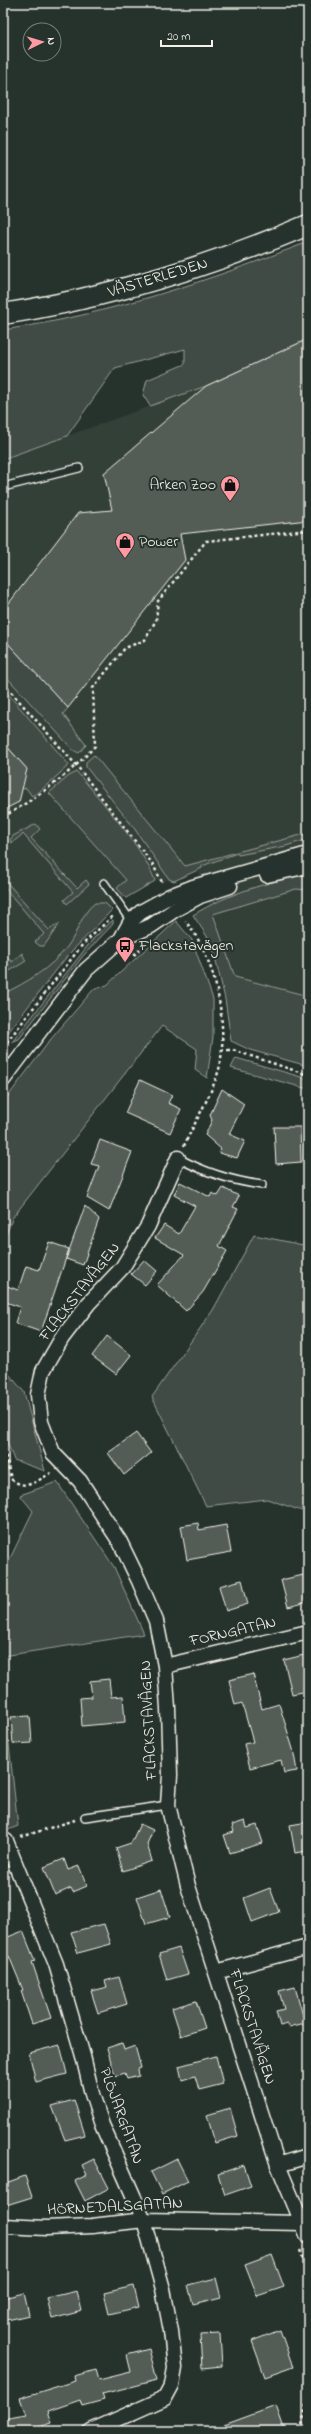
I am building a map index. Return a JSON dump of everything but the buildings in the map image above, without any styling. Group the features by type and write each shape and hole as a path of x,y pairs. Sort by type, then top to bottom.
{"main road":[{"name":"VÄSTERLEDEN","path":"3,314 38,309 126,289 250,249 308,225"}],"street":[{"path":"121,939 131,921 141,912 175,894 308,854"},
{"path":"3,1080 7,1064 86,970 121,939 151,926 176,908 200,896 263,876 308,866"},
{"name":"FLACKSTAVÄGEN","path":"178,1158 148,1226 122,1268 88,1304 62,1338 43,1371 38,1395 41,1422 53,1453 80,1481 120,1542 156,1621 165,1666 170,1775 168,1805 188,1886 278,2165 308,2237"},
{"name":"FORNGATAN","path":"165,1666 308,1632"},
{"name":"PLÖJARGATAN","path":"6,1841 56,1964 100,2118 144,2220 163,2289 171,2331 175,2368 172,2385 165,2398 91,2431"},
{"path":"216,1972 308,1946"},
{"path":"278,2165 308,2156"},
{"name":"HÖRNEDALSGATAN","path":"3,2226 54,2228 144,2220 301,2223"}],"lane":[{"path":"3,487 78,468"},
{"path":"104,883 131,921"},
{"path":"178,1158 198,1169 244,1183 262,1185"},
{"path":"85,1817 168,1805"}],"path":[{"path":"3,817 46,791 77,766 95,746 93,688 124,648 145,640 156,620 158,601 206,541 308,530"},
{"path":"3,683 77,766 152,863 164,886"},
{"path":"180,916 202,946 209,963 218,998 221,1050 233,1050 308,1075"},
{"path":"3,1444 10,1479 19,1486 30,1485 53,1472"},
{"path":"6,1841 85,1817"},
{"path":"301,2431 308,2395"}],"shaded area":[{"path":"308,242 308,339 206,386 150,406 143,395 147,380 185,364 185,349 115,368 67,436 3,459 3,330 120,306 196,283"},
{"path":"308,339 308,996 235,977 197,869 174,881 148,880 116,904 79,936 3,1028 3,459 206,386"},
{"path":"3,638 68,708 63,714 86,745 79,753 73,750 3,673"},
{"path":"3,688 69,765 38,793 32,796 26,788 22,789 26,768 3,742"},
{"path":"94,755 185,866 308,833 308,839 286,846 238,855 237,853 202,866 202,868 174,881 169,879 134,828 86,767 86,762"},
{"path":"77,772 132,839 155,881 126,898 117,888 126,880 49,793 69,776"},
{"path":"36,824 40,829 31,838 77,888 86,880 89,884 67,904 64,900 73,892 23,834 12,843 10,840 13,836"},
{"path":"308,874 308,890 296,889 213,914 235,977 308,996 308,1066 250,1050 231,1041 225,999 212,944 193,915 234,894"},
{"path":"3,878 49,930 60,923 44,946 40,946 35,942 44,934 3,886"},
{"path":"95,903 105,903 112,910 68,955 3,1039 3,994 29,980 53,962 71,942 86,912"},
{"path":"113,920 113,924 83,956 19,1039 12,1042 93,939"},
{"path":"176,921 192,940 213,999 213,1037 207,1078 195,1070 197,1049 162,1026 13,1217 3,1242 3,1103 51,1039 93,990 107,985"},
{"path":"3,952 12,962 22,953 26,961 3,975 3,971 9,966 3,960"},
{"path":"236,1058 308,1079 308,1089 231,1068"},
{"path":"254,1235 308,1246 308,1513 267,1499 206,1506 152,1397 213,1310"},
{"path":"3,1367 24,1392 45,1471 14,1460 3,1432"},
{"path":"57,1482 114,1567 144,1634 3,1656 3,1573 33,1511 20,1495"},
{"path":"3,1690 18,1826 3,1832"}],"place":[{"name":"Arken Zoo","path":"230,502"},
{"name":"Power","path":"125,559"},
{"name":"Flackstavägen","path":"125,963"}]}
